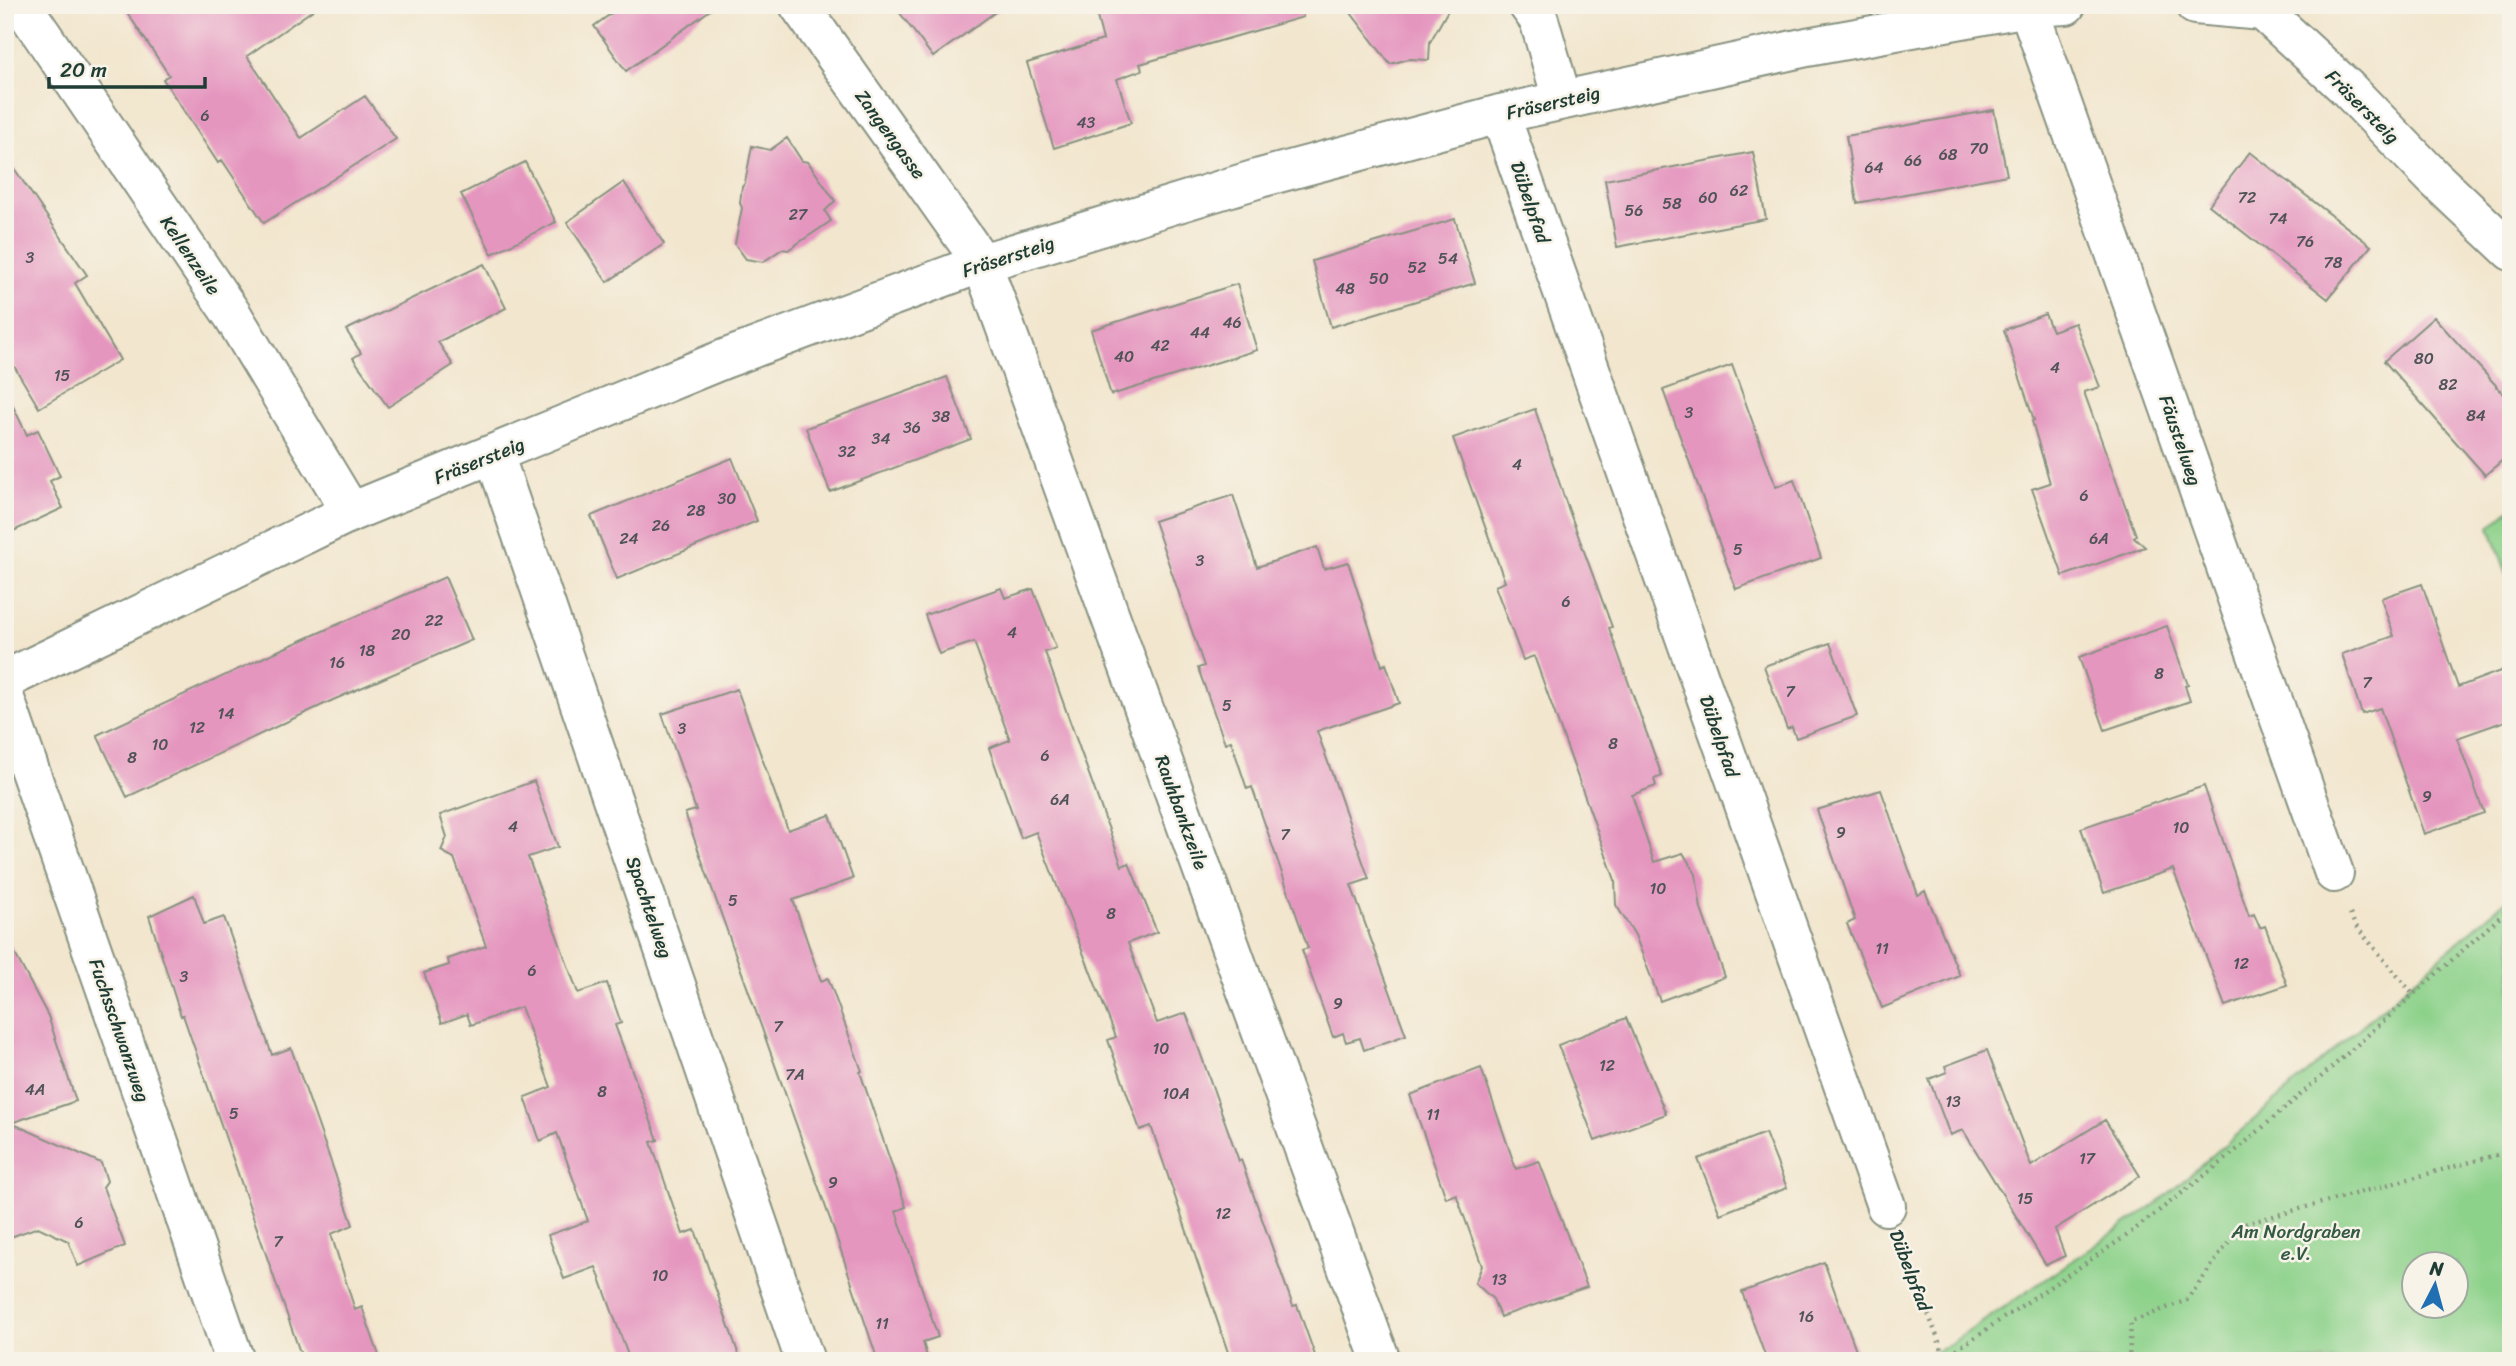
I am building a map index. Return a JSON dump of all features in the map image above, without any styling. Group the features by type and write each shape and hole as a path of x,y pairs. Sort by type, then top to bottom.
{"street":[{"name":"Kellenzeile","path":"22,5 233,316 351,512"},
{"name":"Zangengasse","path":"799,5 982,263"},
{"path":"1528,5 1539,20 1562,99"},
{"name":"Fräsersteig","path":"5,680 351,512 724,359 982,263 1260,178 1562,99 1807,47 2028,7 2066,5"},
{"name":"Fräsersteig","path":"2194,5 2263,11 2347,88 2433,177 2511,251"},
{"name":"Fäustelweg","path":"2028,7 2334,873"},
{"name":"Dübelpfad","path":"1500,114 1886,1206"},
{"name":"Rauhbankzeile","path":"982,263 1381,1361"},
{"name":"Spachtelweg","path":"494,454 805,1361"},
{"name":"Fuchsschwanzweg","path":"5,699 235,1361"}],"path":[{"path":"2334,873 2355,925 2412,993"},
{"path":"1939,1361 2126,1236 2226,1159 2511,907"},
{"path":"2129,1361 2131,1322 2187,1300 2241,1225 2511,1151"},
{"name":"Dübelpfad","path":"1886,1206 1945,1357"}],"green space":[{"path":"2511,508 2511,585 2490,527"},
{"name":"Am Nordgraben e.V.","path":"2511,896 2511,1361 1918,1361 1950,1344 2160,1201"}],"building":[{"path":"122,5 320,5 247,56 301,138 365,96 396,139 264,223 222,160 218,163 163,79 169,75"},
{"path":"623,5 717,5 626,71 594,26"},
{"path":"894,5 1005,5 933,57"},
{"path":"1094,5 1302,5 1303,17 1140,64 1142,70 1117,79 1131,123 1054,148 1027,63 1103,40"},
{"path":"1345,5 1451,5 1430,42 1429,60 1409,59 1390,64"},
{"path":"1994,110 2007,175 1857,203 1846,136"},
{"path":"787,138 802,161 808,162 835,201 825,211 831,221 788,250 782,249 763,262 746,259 735,244 742,208 742,187 752,146 770,150"},
{"path":"1753,152 1766,219 1617,247 1605,180"},
{"path":"2250,152 2371,246 2328,299 2209,205"},
{"path":"5,155 87,275 75,283 120,360 39,408 5,351"},
{"path":"525,162 556,222 492,254 461,194"},
{"path":"624,182 664,244 607,282 567,222"},
{"path":"1455,219 1475,283 1331,327 1312,261"},
{"path":"484,264 506,308 438,342 453,365 388,407 353,358 361,353 346,330"},
{"path":"1237,284 1257,350 1111,395 1091,330"},
{"path":"2045,314 2052,331 2075,323 2100,387 2084,392 2136,535 2134,537 2145,547 2063,576 2032,489 2050,483 2032,421 2034,420 2004,330"},
{"path":"2434,317 2511,402 2511,453 2485,475 2384,361"},
{"path":"1732,365 1776,487 1794,480 1821,558 1736,589 1663,390"},
{"path":"947,377 971,439 830,492 806,428"},
{"path":"5,390 27,435 38,430 60,476 50,481 63,508 5,535"},
{"path":"1535,409 1662,776 1654,779 1656,786 1632,795 1654,862 1683,853 1696,874 1701,909 1725,977 1660,1001 1635,935 1616,905 1615,880 1534,656 1523,660 1495,586 1505,582 1453,438"},
{"path":"732,458 757,521 617,579 591,516"},
{"path":"1233,495 1257,567 1317,547 1324,569 1348,562 1382,666 1386,664 1399,703 1317,731 1369,879 1351,885 1406,1035 1364,1050 1360,1038 1346,1042 1343,1033 1333,1037 1302,950 1308,948 1252,787 1247,789 1231,741 1225,743 1198,668 1204,666 1154,521"},
{"path":"445,577 472,640 333,700 127,797 97,735"},
{"path":"2422,584 2458,687 2511,667 2511,719 2457,738 2484,813 2424,834 2380,708 2362,714 2342,654 2394,636 2381,598"},
{"path":"1001,588 1005,598 1033,589 1056,648 1045,652 1122,866 1129,863 1157,932 1128,943 1157,1023 1186,1013 1293,1306 1297,1305 1317,1361 1231,1361 1151,1126 1140,1130 1108,1040 1116,1037 1036,832 1021,838 989,748 1010,740 974,642 939,654 925,615"},
{"path":"2167,626 2188,685 2185,686 2190,701 2105,730 2079,657"},
{"path":"1830,643 1857,716 1796,738 1792,727 1787,729 1764,666"},
{"path":"737,689 788,830 830,815 853,879 793,900 821,981 828,978 862,1071 860,1072 906,1207 896,1211 938,1337 923,1342 928,1361 878,1361 685,813 696,810 662,714"},
{"path":"534,781 558,847 528,857 578,993 607,983 621,1023 615,1025 658,1140 651,1142 683,1234 695,1230 741,1361 630,1361 596,1267 564,1279 548,1235 588,1221 557,1133 540,1141 525,1097 551,1087 521,1007 471,1025 467,1014 442,1023 424,973 449,965 448,959 486,946 454,858 441,851 447,837 440,815"},
{"path":"2204,786 2249,916 2254,914 2260,928 2265,926 2287,985 2225,1006 2173,869 2104,893 2081,828"},
{"path":"1881,790 1918,895 1925,891 1960,976 1882,1008 1847,924 1855,920 1817,810"},
{"path":"194,895 204,924 224,917 272,1055 291,1048 353,1225 331,1234 355,1310 362,1307 381,1361 303,1361 183,1015 181,1016 149,916"},
{"path":"5,935 48,1016 76,1101 11,1123 101,1163 107,1181 103,1187 125,1246 78,1266 68,1241 38,1227 5,1239"},
{"path":"1626,1018 1666,1114 1595,1141 1558,1045"},
{"path":"1987,1050 2031,1166 2105,1120 2140,1176 2055,1229 2065,1256 2046,1265 1963,1130 1950,1135 1929,1079 1947,1072 1945,1066"},
{"path":"1481,1068 1516,1169 1539,1161 1587,1287 1500,1317 1493,1299 1475,1283 1482,1266 1456,1194 1446,1198 1410,1095"},
{"path":"1765,1133 1787,1188 1720,1214 1698,1159"},
{"path":"1824,1262 1856,1350 1825,1361 1767,1361 1742,1292"}]}
